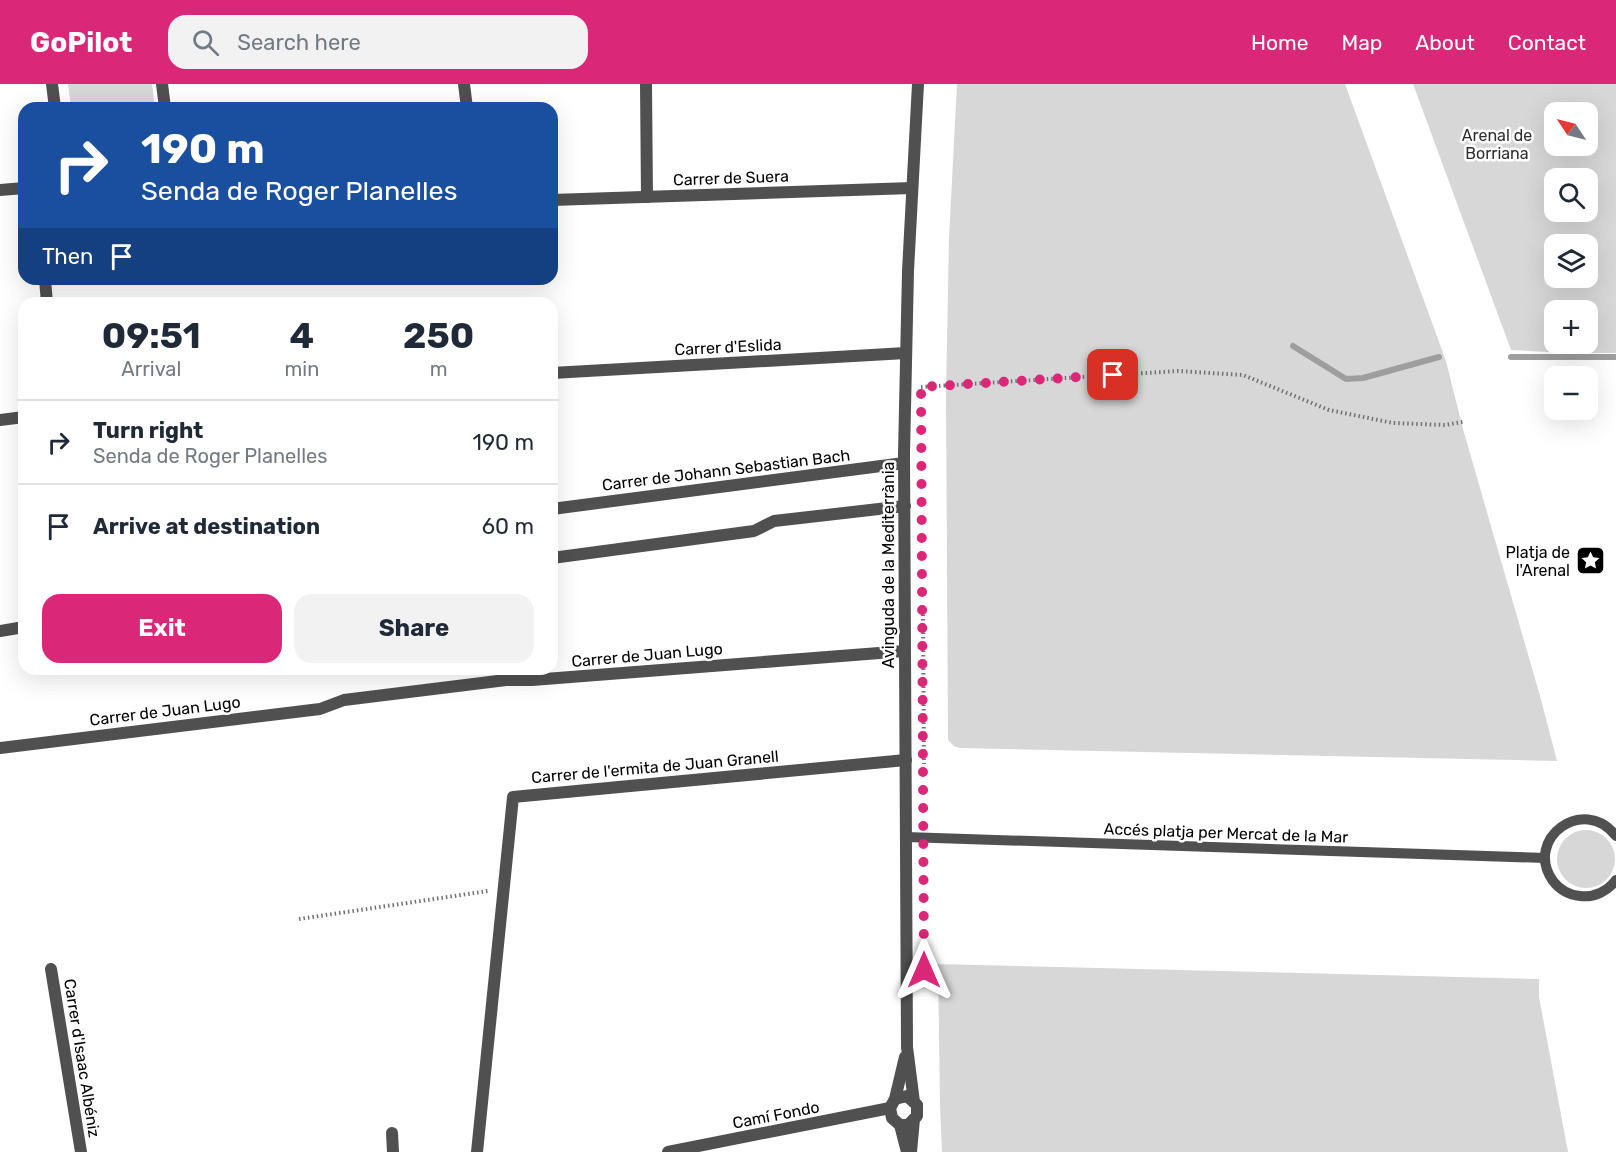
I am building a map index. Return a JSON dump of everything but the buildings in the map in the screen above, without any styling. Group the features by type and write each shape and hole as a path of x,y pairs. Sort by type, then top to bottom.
{"street":[{"path":"52,84 54,102"},
{"path":"162,84 164,102"},
{"path":"464,84 466,102"},
{"path":"646,84 647,197"},
{"name":"Avinguda de la Mediterrània","path":"914,1102 907,1047 904,463 912,188 918,84"},
{"path":"0,190 18,188"},
{"name":"Carrer de Suera","path":"558,200 912,188"},
{"name":"Carrer d'Eslida","path":"558,373 906,353"},
{"path":"0,420 18,418"},
{"name":"Carrer de Johann Sebastian Bach","path":"558,508 904,463"},
{"path":"558,557 754,531 774,520 905,506"},
{"path":"0,630 18,628"},
{"name":"Carrer de Juan Lugo","path":"0,748 320,709 344,700 506,680 532,681 905,651"},
{"name":"Carrer de l'ermita de Juan Granell","path":"477,1152 513,796 906,760"},
{"name":"Carrer d'Isaac Albéniz","path":"51,969 81,1152"},
{"name":"Avinguda de la Mediterrània","path":"893,1103 907,1047"},
{"path":"907,1096 914,1102 918,1111 914,1119 909,1152 900,1125 892,1118 893,1103 907,1096"},
{"name":"Camí Fondo","path":"668,1152 893,1103"},
{"path":"900,1125 908,1125 914,1119"},
{"path":"392,1133 393,1152"}],"lane":[{"path":"1616,836 1610,828 1597,821 1583,819 1568,822 1556,831 1548,843 1545,858 1548,874 1557,887 1571,895 1587,897 1602,893 1616,880"},
{"name":"Accés platja per Mercat de la Mar","path":"906,837 1545,858"}],"path":[{"path":"921,387 1179,371 1243,375 1329,410 1393,423 1445,425 1463,422"},
{"path":"921,398 922,375"},
{"path":"923,603 924,768"},
{"path":"299,919 504,888"}],"green space":[{"path":"68,84 152,84 154,102 70,102"},
{"path":"957,84 1345,84 1446,361 1463,429 1557,761 959,748 948,740 946,394 949,238"},
{"name":"Arenal de Borriana","path":"1413,84 1616,84 1616,353 1598,353 1598,300 1544,300 1544,352 1511,350"},
{"path":"1580,830 1592,830 1607,838 1615,853 1615,865 1607,880 1592,888 1580,888 1565,880 1557,865 1557,853 1565,838"},
{"path":"938,964 1539,979 1539,997 1568,1152 942,1152"}],"waterway":[{"path":"1293,346 1346,379 1363,378 1439,357"},
{"path":"1511,357 1616,357"}],"place":[{"name":"Platja de l'Arenal","path":"1591,561"}],"route":[{"path":"924,970 921,387 1113,375"}]}
